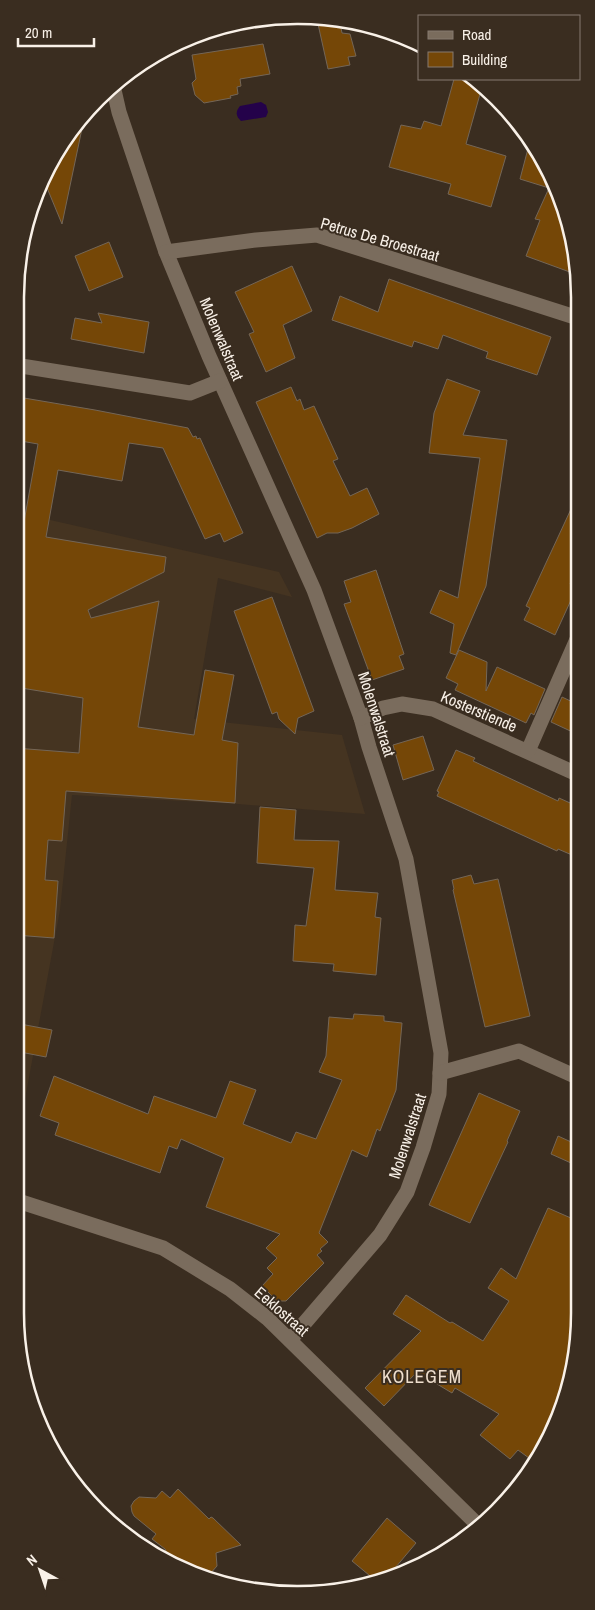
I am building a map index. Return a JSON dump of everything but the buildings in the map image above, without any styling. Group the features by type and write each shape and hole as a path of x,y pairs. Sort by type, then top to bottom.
{"street":[{"name":"Molenwalstraat","path":"115,94 119,112 166,252 220,381 314,590 361,718 406,859 441,1053 439,1094 423,1148 407,1192 380,1234 290,1340"},
{"name":"Petrus De Broestraat","path":"166,252 256,240 317,235 571,316"},
{"path":"24,366 190,393 220,381"},
{"path":"528,751 571,653"},
{"name":"Kosterstiende","path":"361,718 383,708 402,704 433,709 571,771"},
{"path":"440,1073 518,1051 571,1074"},
{"name":"Eeklostraat","path":"24,1203 163,1248 230,1290 267,1318 474,1521"}],"shaded area":[{"path":"261,102 266,105 268,112 266,117 241,121 239,119 237,112 240,106"},
{"path":"24,514 279,572 292,597 218,578 194,719 342,735 365,814 238,804 72,795 60,910 24,1104"}],"district":[{"name":"KOLEGEM","path":"422,1377"}]}
